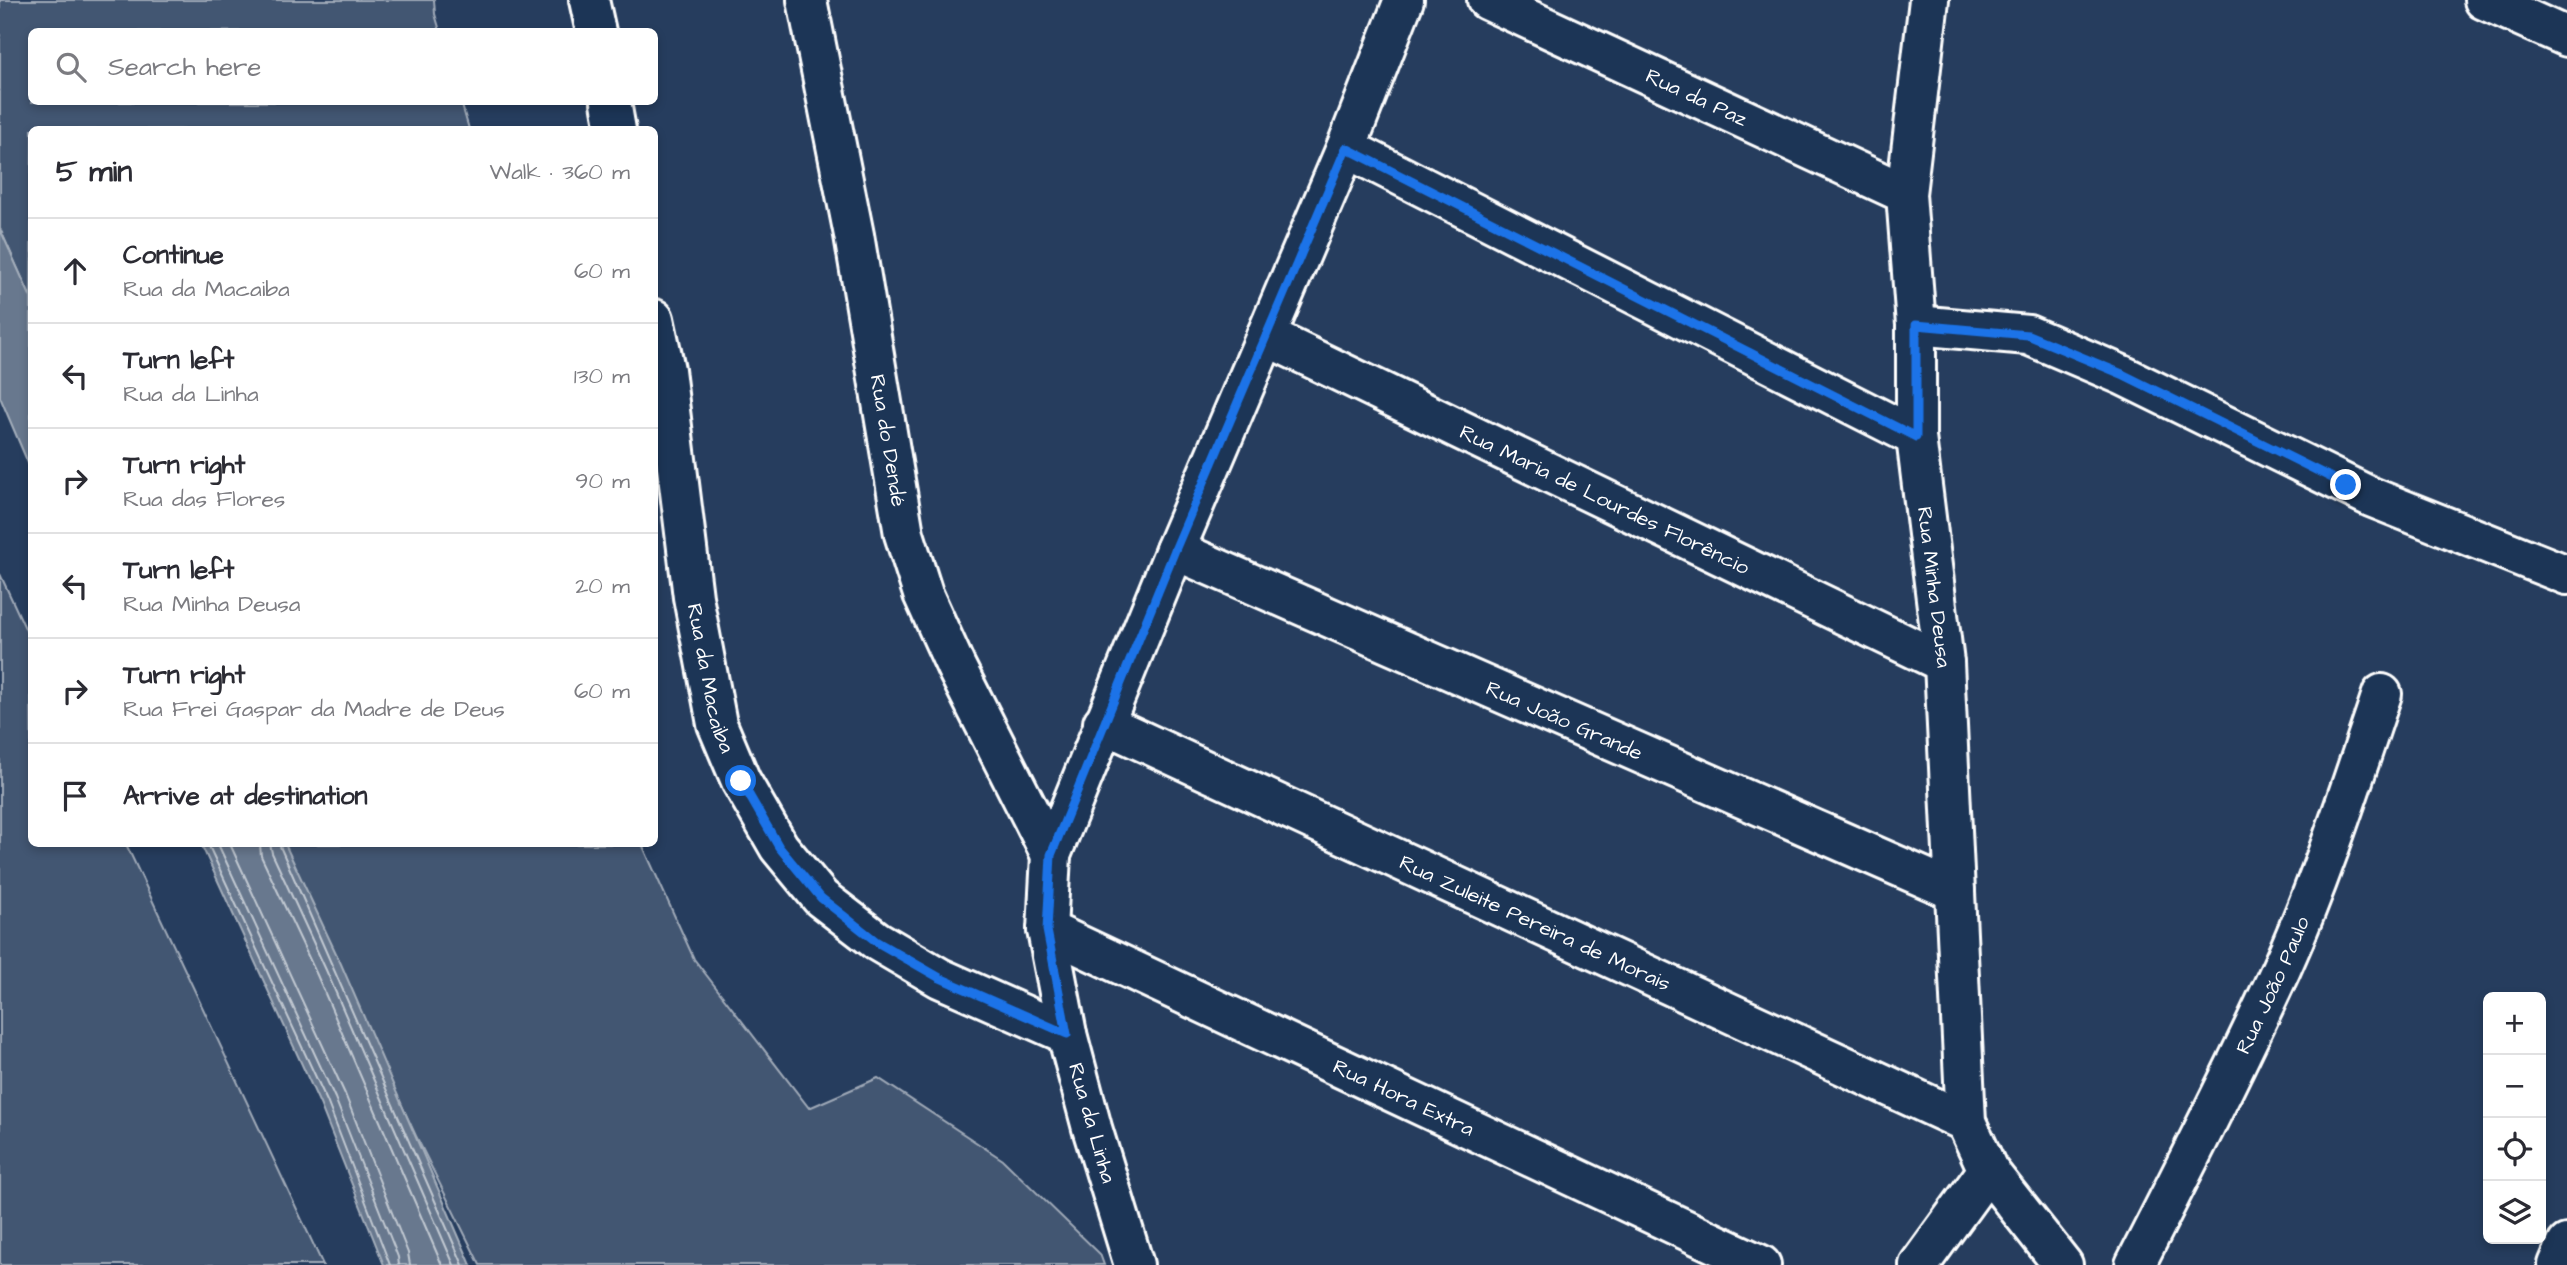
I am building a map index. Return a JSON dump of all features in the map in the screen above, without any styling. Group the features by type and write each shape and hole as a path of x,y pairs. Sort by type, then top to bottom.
{"street":[{"path":"589,0 595,28"},
{"name":"Rua do Dendé","path":"807,0 854,235 904,534 928,606 1051,855"},
{"name":"Rua da Linha","path":"1134,1265 1092,1128 1067,1034 1047,930 1051,855 1175,550 1346,148 1404,0"},
{"name":"Rua da Paz","path":"1487,0 1906,194"},
{"name":"Rua Minha Deusa","path":"1929,0 1906,194 1916,325 1916,437 1944,663 1966,1122 1988,1170 2063,1265"},
{"path":"2484,0 2567,37"},
{"path":"612,105 615,126"},
{"path":"1346,148 1916,437"},
{"path":"1916,325 2028,335 2122,374 2371,497 2567,575"},
{"name":"Rua Maria de Lourdes Florêncio","path":"1266,336 1944,663"},
{"name":"Rua da Macaiba","path":"658,337 665,370 693,597 717,724 741,781 779,847 821,898 877,942 940,978 1067,1034"},
{"name":"Rua João Grande","path":"1175,550 1955,891"},
{"name":"Rua João Paulo","path":"2135,1265 2282,967 2336,832 2382,694"},
{"name":"Rua Zuleite Pereira de Morais","path":"1103,723 1966,1122"},
{"name":"Rua Hora Extra","path":"1047,930 1761,1265"},
{"path":"1919,1265 1988,1170"},
{"path":"2558,1265 2567,1244"}],"shaded area":[{"path":"0,0 434,0 439,28 28,28 28,105 462,105 468,126 28,126 28,291 0,229"},
{"path":"0,574 28,635 28,847 127,847 323,1265 0,1265"},
{"path":"282,847 643,847 694,959 809,1108 878,1078 1003,1160 1100,1254 1104,1265 480,1265 416,1136"}],"water":[{"path":"0,229 28,291 28,463 0,397"},
{"path":"202,847 286,847 341,964 471,1265 384,1265 320,1104"}],"route":[{"path":"741,781 779,847 821,898 877,942 940,978 1067,1034 1047,930 1051,855 1175,550 1346,148 1916,437 1916,325 2028,335 2122,374 2346,485"}]}
